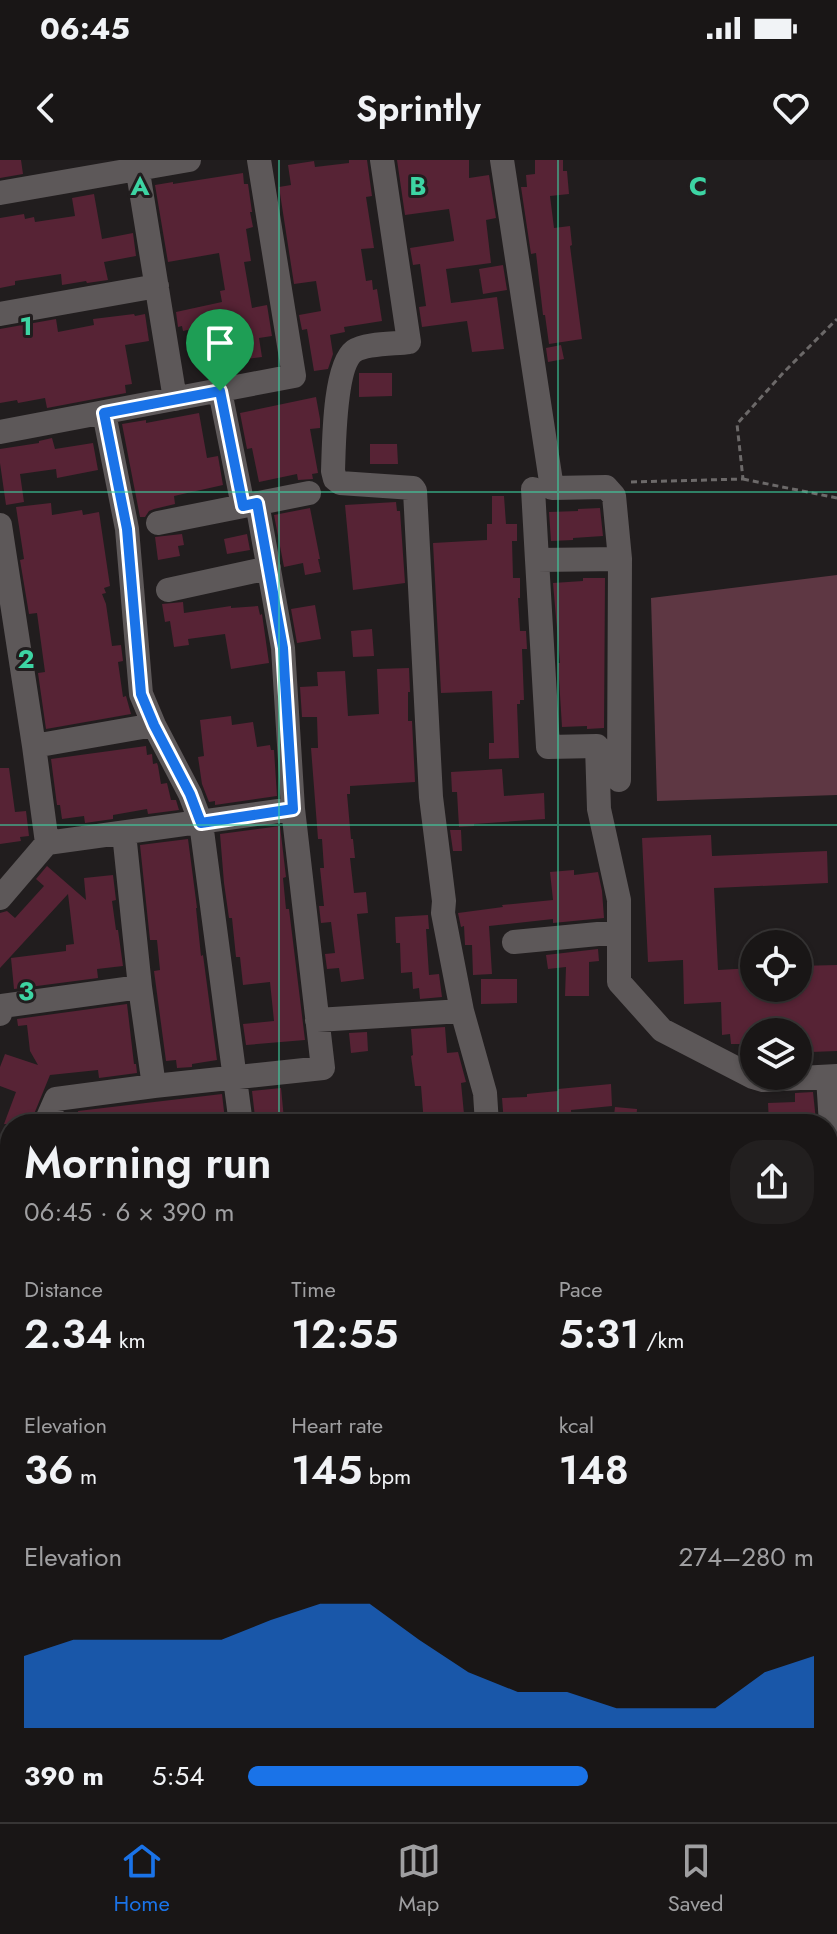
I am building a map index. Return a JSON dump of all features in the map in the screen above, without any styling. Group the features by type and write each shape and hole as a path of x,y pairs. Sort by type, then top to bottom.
{"street":[{"path":"0,193 136,164 189,160"},
{"path":"0,432 294,376 259,160"},
{"path":"382,160 409,342 363,347 350,355 339,387 333,471 340,483 413,488 415,491 431,797 443,913 462,1011 485,1093 486,1114"},
{"path":"502,160 552,488 606,487 614,496 620,559 619,780"},
{"path":"136,164 175,399"},
{"path":"0,314 157,286"},
{"path":"49,1114 56,1099 323,1068 293,809 283,648 269,568 220,391"},
{"path":"104,413 127,529 141,694 201,823 240,1114"},
{"path":"533,489 548,747 597,746 599,809 619,900 619,982 662,1030 753,1077 763,1080 833,1076 834,1114"},
{"path":"158,523 309,493"},
{"path":"0,525 2,561 34,746 47,843"},
{"path":"537,560 620,559"},
{"path":"168,590 269,568"},
{"path":"34,746 154,725"},
{"path":"0,898 47,843 293,809"},
{"path":"124,833 154,1086"},
{"path":"514,942 619,932"},
{"path":"0,1014 2,1006 140,987"},
{"path":"317,1020 462,1011"}],"path":[{"path":"743,479 737,424 837,319"},
{"path":"610,491 627,482 743,479 837,498"}],"shaded area":[{"path":"837,575 837,795 657,801 651,598"}],"building":[{"path":"0,160 21,160 23,174 0,178"},
{"path":"349,160 367,160 372,196 366,197 374,248 361,249 366,281 372,280 373,290 377,289 382,321 344,327 345,332 330,335 333,354 328,369 314,371 307,329 302,330 299,315 321,311 316,281 294,284 279,187 291,185 288,165 314,161 315,167 349,163"},
{"path":"397,160 469,160 469,178 489,175 496,218 486,220 491,263 446,269 451,303 497,297 504,349 472,352 467,321 422,327 419,307 426,306 420,264 413,265 410,248 454,240 449,209 405,215"},
{"path":"535,160 563,160 563,171 567,171 569,194 550,196 554,228 570,226 582,339 549,344 536,253 531,254 521,187 527,187 526,175 535,174"},
{"path":"243,173 244,184 248,184 253,227 246,229 251,261 244,262 252,308 267,305 272,336 259,338 262,357 216,363 210,325 183,331 182,326 178,327 176,312 222,302 220,291 225,290 219,253 168,262 155,185"},
{"path":"94,194 102,239 133,233 136,256 104,262 108,280 62,285 61,274 15,281 15,285 0,288 0,218 24,214 25,219 34,217 35,222 75,216 72,198"},
{"path":"503,265 507,290 483,294 479,269"},
{"path":"145,314 149,341 125,345 132,384 125,385 126,393 47,408 45,398 0,403 0,329 56,319 58,332 94,325 93,319"},
{"path":"561,345 564,359 548,362 546,348"},
{"path":"359,373 392,373 392,396 359,397"},
{"path":"316,397 320,428 310,429 318,473 312,474 313,479 298,480 297,474 259,482 252,448 247,449 240,413"},
{"path":"199,413 207,458 218,456 223,485 174,496 175,504 154,509 145,517 140,517 122,424 146,420 146,423"},
{"path":"52,438 55,449 93,443 98,470 57,478 56,469 20,474 24,502 6,505 0,449"},
{"path":"370,444 397,444 398,464 370,464"},
{"path":"492,496 504,496 506,524 517,524 517,541 512,541 513,578 520,578 520,631 526,631 527,649 522,649 524,700 517,704 519,758 489,759 489,743 494,743 492,691 441,693 433,543 487,540 487,524 492,524"},
{"path":"396,502 397,511 400,511 405,583 353,590 345,505"},
{"path":"51,503 52,515 82,510 83,515 99,512 110,586 104,588 106,593 102,594 112,646 121,645 123,661 118,662 123,697 126,696 131,714 46,729 38,673 45,672 37,613 29,614 20,560 24,559 16,507"},
{"path":"310,508 321,572 305,575 303,563 284,567 274,515"},
{"path":"600,508 603,536 551,541 549,512"},
{"path":"182,534 184,545 178,546 180,556 158,560 155,537"},
{"path":"247,534 250,550 227,554 224,539"},
{"path":"583,578 605,578 604,728 562,727 553,583 583,581"},
{"path":"183,602 184,613 231,606 258,606 262,614 269,663 231,669 225,634 188,639 189,645 174,647 170,621 165,622 162,604"},
{"path":"315,605 321,639 297,643 291,609"},
{"path":"372,629 374,656 353,657 351,631"},
{"path":"409,668 408,721 412,721 415,782 350,786 350,794 347,794 355,858 350,858 354,893 366,892 368,913 357,914 364,979 341,982 339,968 327,969 325,954 335,953 331,922 321,923 319,906 324,906 320,868 324,868 322,839 318,839 311,748 318,748 317,717 302,717 300,687 318,686 317,672 345,671 348,716 379,714 377,669"},
{"path":"231,716 232,725 253,722 257,747 270,745 274,750 277,796 215,805 215,801 209,802 202,784 198,757 204,756 200,720"},
{"path":"146,746 147,755 152,754 153,764 157,763 161,784 167,783 171,800 176,800 179,810 148,814 147,809 85,823 84,816 62,819 51,759"},
{"path":"0,768 9,768 15,812 26,811 29,836 20,837 21,841 0,844"},
{"path":"502,769 504,796 544,793 545,819 459,827 457,792 452,792 451,772"},
{"path":"280,826 286,909 289,909 305,1040 246,1045 243,1024 274,1021 270,982 243,985 232,918 229,918 220,834"},
{"path":"450,830 461,830 462,851 453,851"},
{"path":"711,835 712,856 827,851 828,883 714,888 718,970 740,969 740,1002 812,1002 812,966 837,965 837,1051 812,1052 812,1018 740,1018 740,1044 731,1044 730,1034 722,1035 721,1002 684,1004 683,960 648,962 642,838"},
{"path":"188,839 217,1060 177,1068 176,1060 166,1061 154,971 160,970 157,940 150,940 140,845"},
{"path":"47,866 86,900 84,878 113,875 116,900 112,901 123,966 97,969 98,978 14,989 11,958 66,951 66,945 74,944 68,894 0,968 0,913 7,911 15,918 44,886 36,879"},
{"path":"574,870 574,875 598,872 604,918 553,923 553,919 489,926 492,974 473,975 472,945 465,945 464,926 461,927 458,913 553,900 550,872"},
{"path":"428,915 429,975 439,974 442,997 420,999 419,988 413,989 412,972 401,973 395,917"},
{"path":"598,949 599,961 589,962 589,996 565,996 566,967 548,969 546,955"},
{"path":"481,979 517,979 517,1003 481,1004"},
{"path":"127,1004 137,1073 99,1078 98,1070 50,1075 34,1114 8,1114 16,1092 0,1086 0,1067 5,1054 38,1065 30,1051 27,1025 18,1026 17,1019"},
{"path":"445,1027 447,1053 458,1052 466,1082 461,1083 464,1114 423,1114 421,1086 415,1086 411,1029"},
{"path":"367,1032 368,1051 351,1053 349,1033"},
{"path":"611,1084 612,1106 571,1110 571,1114 503,1114 502,1098 527,1097 527,1094"},
{"path":"281,1088 284,1114 255,1114 252,1091"},
{"path":"813,1092 815,1114 769,1114 768,1103 795,1102 795,1093"},
{"path":"222,1094 224,1114 78,1114 78,1111"},
{"path":"615,1107 637,1109 637,1114 614,1114"}],"route":[{"path":"220,391 243,506 257,503 283,648 293,809 201,823 141,694 127,529 104,413 220,391"}]}
